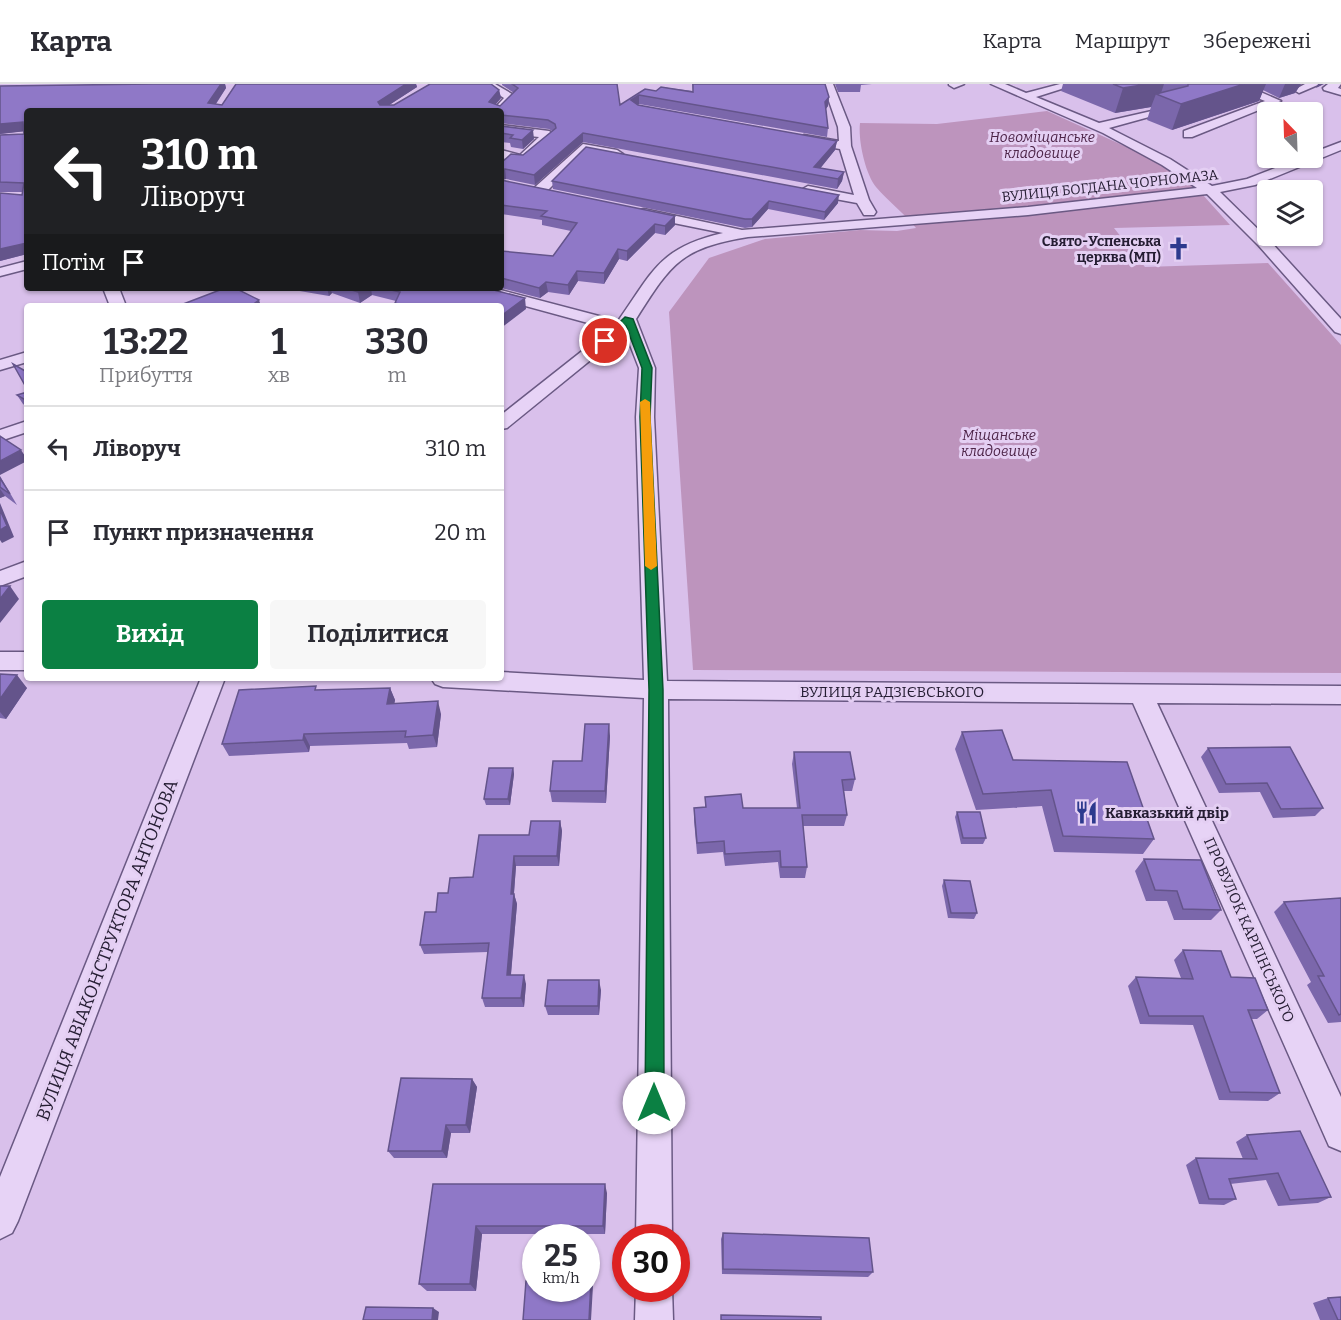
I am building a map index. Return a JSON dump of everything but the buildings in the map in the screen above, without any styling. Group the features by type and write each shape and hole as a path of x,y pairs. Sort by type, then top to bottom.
{"street":[{"path":"487,84 511,98 504,115"},
{"path":"828,84 844,127 844,146 862,200 874,220"},
{"path":"954,85 959,84"},
{"path":"996,84 1022,97 1099,127 1166,162 1210,190 1264,243 1341,329"},
{"path":"1022,97 1072,84"},
{"path":"1299,90 1315,84"},
{"path":"1338,84 1328,88 1341,92"},
{"path":"1188,134 1275,101 1235,87"},
{"path":"1099,127 1173,108 1154,100"},
{"path":"504,155 524,159 559,123"},
{"path":"504,130 549,135"},
{"path":"504,144 518,132"},
{"path":"788,136 844,146"},
{"path":"540,191 583,148 629,157"},
{"name":"ВУЛИЦЯ БОГДАНА ЧОРНОМАЗА","path":"744,233 874,220 969,216 1210,190 1250,182 1338,150"},
{"path":"792,187 862,200"},
{"path":"630,210 744,233"},
{"path":"504,422 625,323 649,282 662,265 682,252 704,243 744,233"},
{"path":"0,272 24,266"},
{"path":"488,291 625,323"},
{"path":"625,323 647,368 645,417 656,690 654,1224"},
{"path":"0,365 24,358"},
{"path":"0,436 24,427"},
{"path":"0,579 24,569"},
{"path":"0,661 24,661"},
{"name":"ВУЛИЦЯ АВІАКОНСТРУКТОРА АНТОНОВА","path":"0,1221 212,681"},
{"name":"ВУЛИЦЯ РАДЗІЄВСЬКОГО","path":"496,681 656,690 1341,695"},
{"name":"ПРОВУЛОК КАРПІНСЬКОГО","path":"1142,694 1341,1134"},
{"path":"654,1302 654,1320"}],"green space":[{"name":"Міщанське кладовище","path":"1047,111 1151,158 1193,184 1230,225 1114,228 1145,267 1268,263 1341,345 1341,673 693,670 669,312 709,258 765,239 860,230 897,231 916,228 872,181 863,156 860,123 937,124"}],"slow traffic":[{"path":"645,402 651,566"}],"place":[{"name":"Свято-Успенська церква (МП)","path":"1179,249"},
{"name":"Кавказький двір","path":"1087,813"}],"route":[{"path":"605,341 628,319 638,338 647,368 645,417 656,690 654,1103"}],"park label":[{"name":"Новоміщанське кладовище","path":"1042,146"}]}
